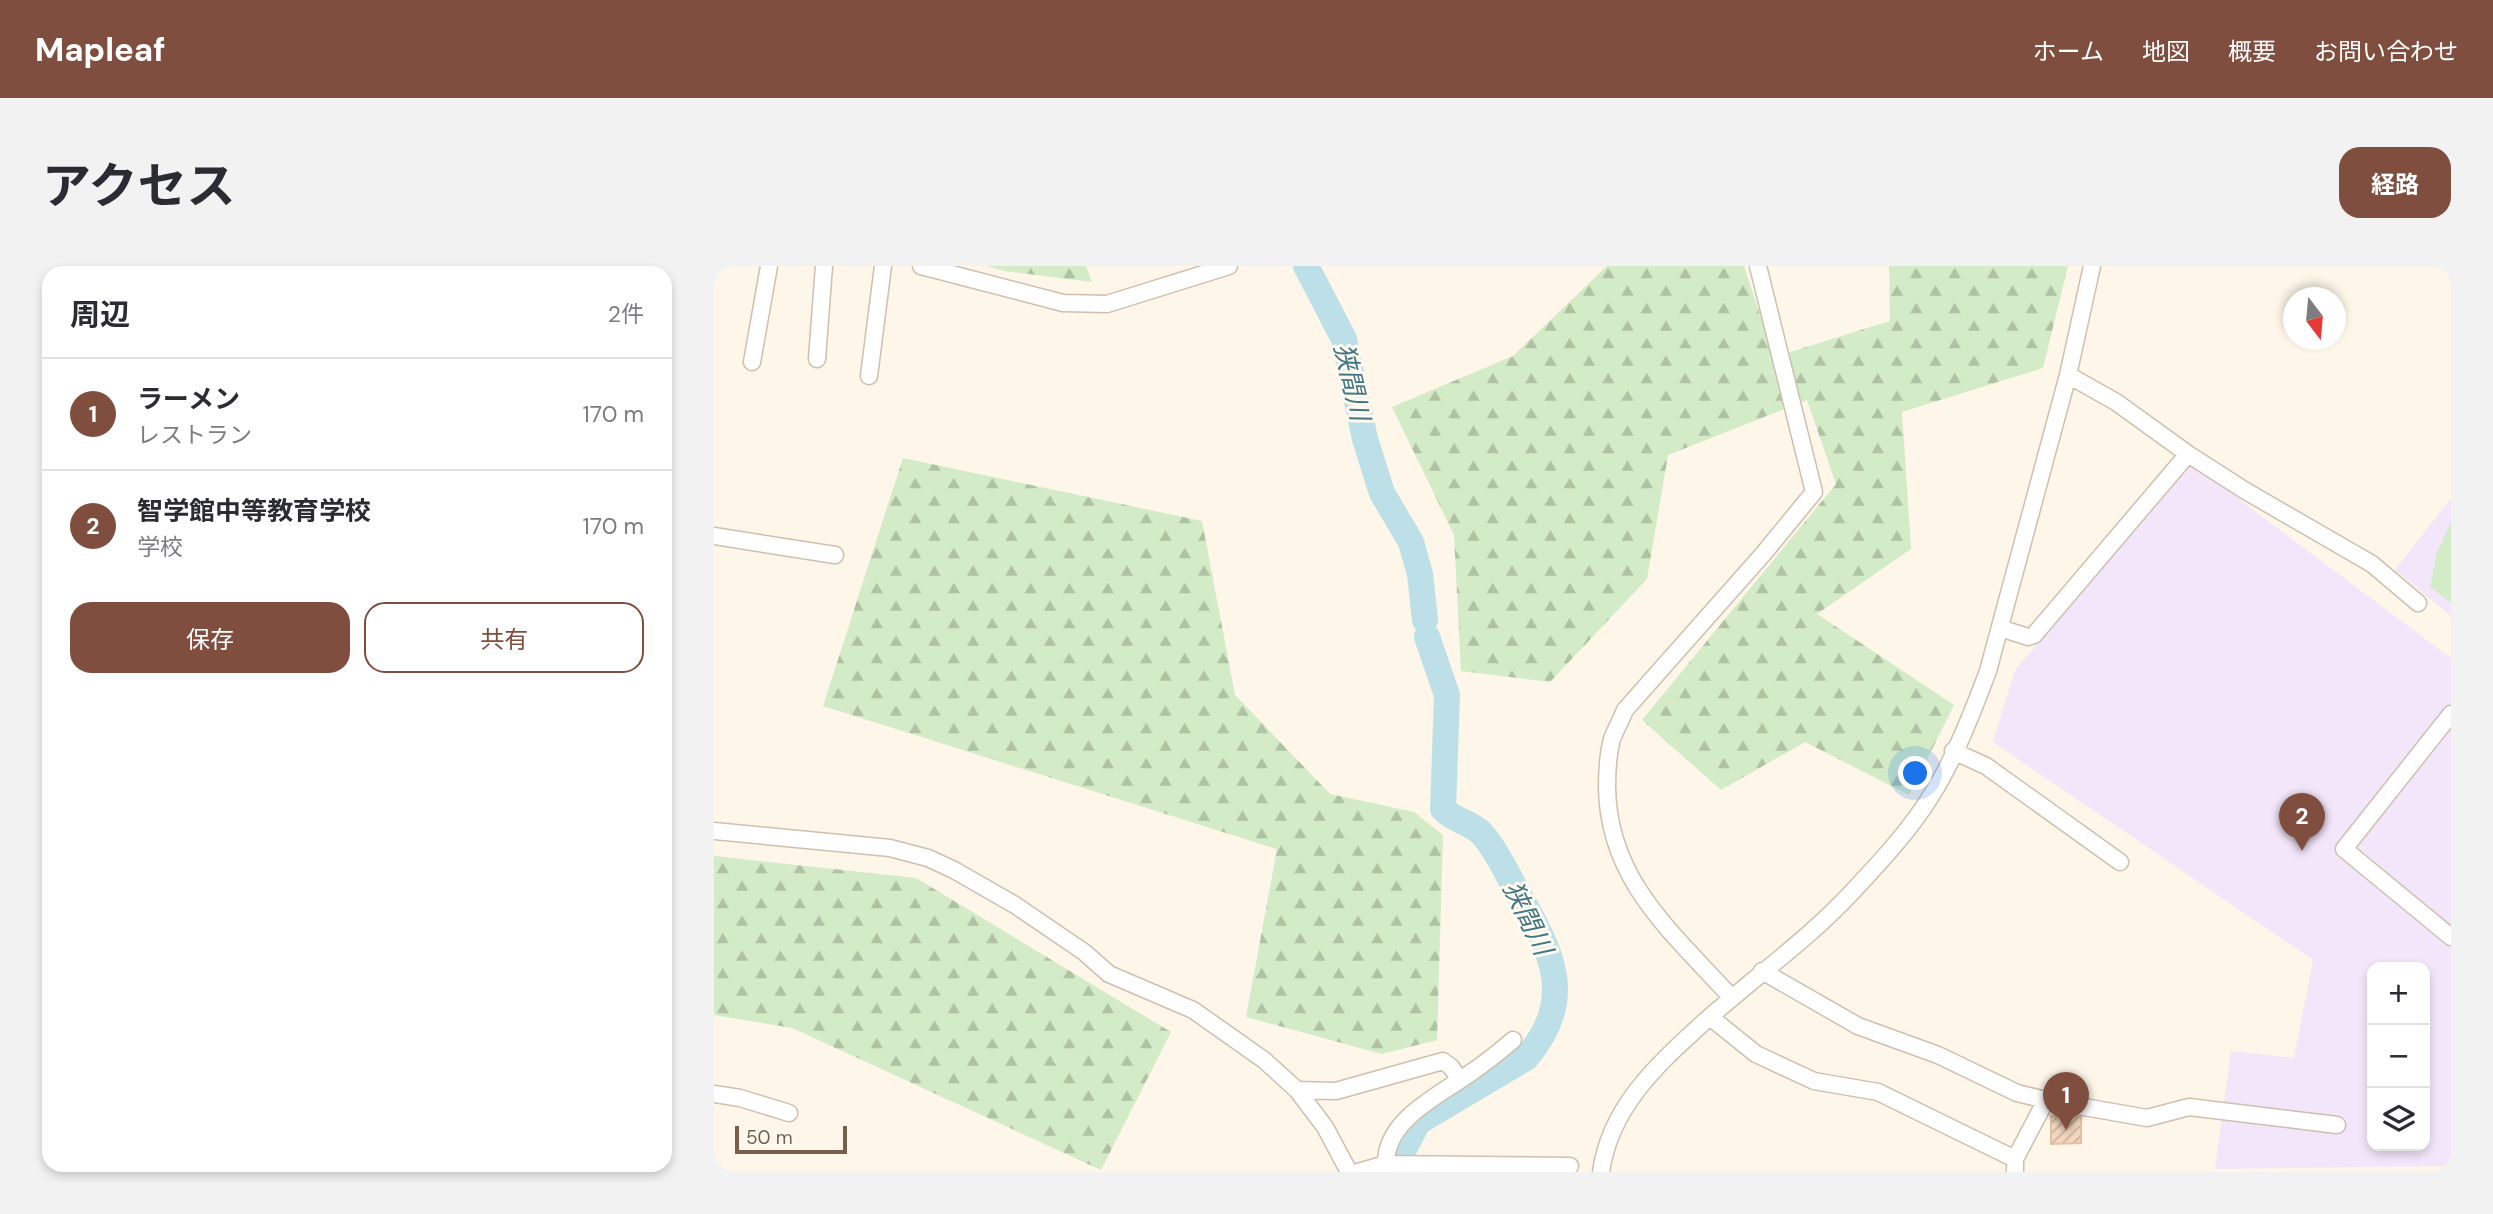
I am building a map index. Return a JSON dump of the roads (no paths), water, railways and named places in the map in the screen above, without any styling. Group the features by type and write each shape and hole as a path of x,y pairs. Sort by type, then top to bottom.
{"street":[{"path":"752,362 769,266"},
{"path":"817,359 824,266"},
{"path":"870,376 883,266"},
{"path":"921,266 1063,303 1107,304 1229,266"},
{"path":"1732,998 1647,905 1634,886 1622,859 1607,811 1607,773 1612,741 1625,710 1764,553 1814,492 1758,266"},
{"path":"1601,1172 1603,1155 1612,1130 1626,1103 1661,1061 1852,892 1895,844 1931,796 1977,702 2000,628 2068,375 2091,266"},
{"path":"2068,375 2116,402 2244,490 2372,564 2418,603"},
{"path":"2000,628 2028,637 2034,635 2188,454"},
{"path":"714,536 835,555"},
{"path":"2451,714 2344,849 2451,937"},
{"path":"1954,751 1986,766 2120,862"},
{"path":"714,831 890,848 928,858 1015,905 1084,952 1110,974 1193,1010 1265,1060 1297,1090 1325,1127 1349,1172"},
{"path":"1762,971 1858,1026 1938,1055 2017,1093 2147,1118 2189,1107 2337,1125"},
{"path":"1710,1017 1756,1054 1814,1081 1878,1092 2015,1165 2046,1100"},
{"path":"1386,1164 1386,1152 1398,1130 1415,1110 1513,1040"},
{"path":"1297,1090 1336,1091 1443,1061 1460,1080"},
{"path":"714,1094 740,1098 789,1114"},
{"path":"1358,1172 1386,1164 1570,1166"}],"waterway":[{"name":"狭間川","path":"1306,266 1344,339 1365,439 1382,493 1411,542 1420,574 1425,620"},
{"name":"狭間川","path":"1400,1157 1418,1122 1526,1058 1542,1036 1551,1015 1555,994 1554,974 1540,934 1497,855 1479,831 1443,809 1447,695 1427,637"}],"place":[{"name":"智学館中等教育学校","path":"2302,851"},
{"name":"ラーメン","path":"2066,1130"}]}
